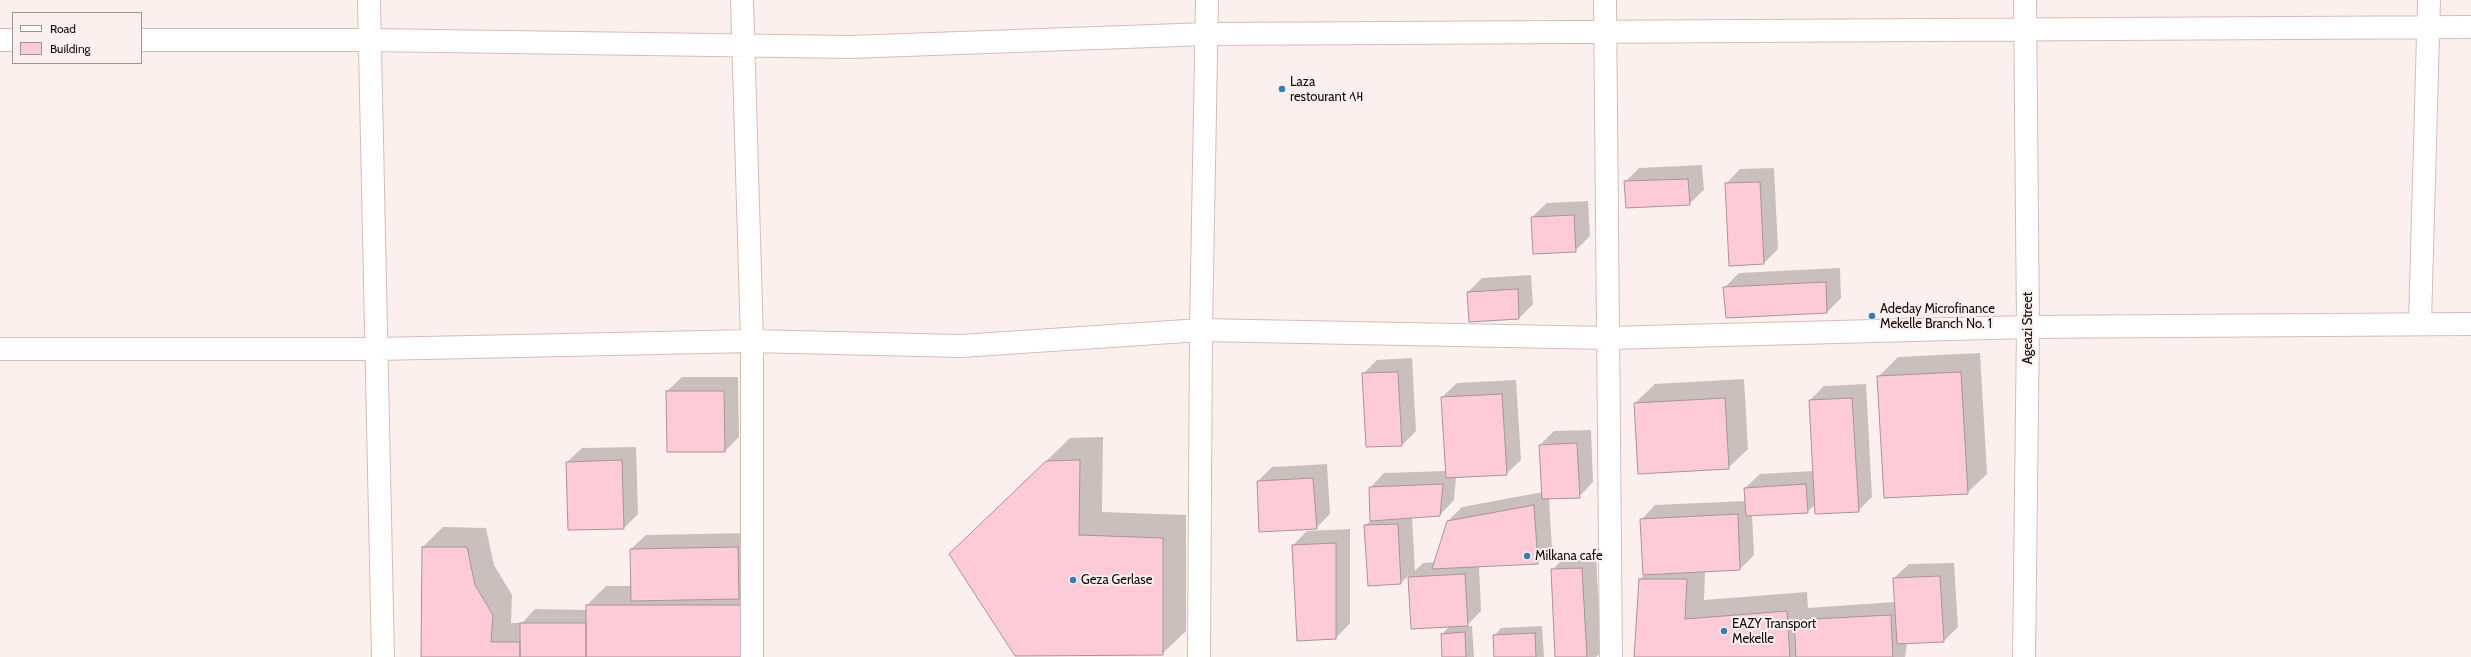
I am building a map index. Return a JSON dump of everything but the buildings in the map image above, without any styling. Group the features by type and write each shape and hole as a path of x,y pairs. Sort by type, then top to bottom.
{"street":[{"path":"369,0 383,657"},
{"path":"742,0 742,47 752,341 752,657"},
{"path":"1199,657 1200,330 1207,0"},
{"path":"1605,0 1611,657"},
{"name":"Ageazi Street","path":"2024,657 2028,327 2027,30 2025,0"},
{"path":"2420,323 2429,0"},
{"path":"142,40 370,40 742,47 858,47 1207,34 2027,30 2428,26 2471,27"},
{"path":"0,40 12,40"},
{"path":"0,349 377,349 752,341 960,346 1200,330 1608,338 2028,327 2420,323 2471,324"}],"place":[{"name":"Laza restourant ላዛ","path":"1282,89"},
{"name":"Adeday Microfinance Mekelle Branch No. 1","path":"1872,316"},
{"name":"Milkana cafe","path":"1527,556"},
{"name":"Geza Gerlase","path":"1073,580"},
{"name":"EAZY Transport Mekelle","path":"1724,631"}]}
